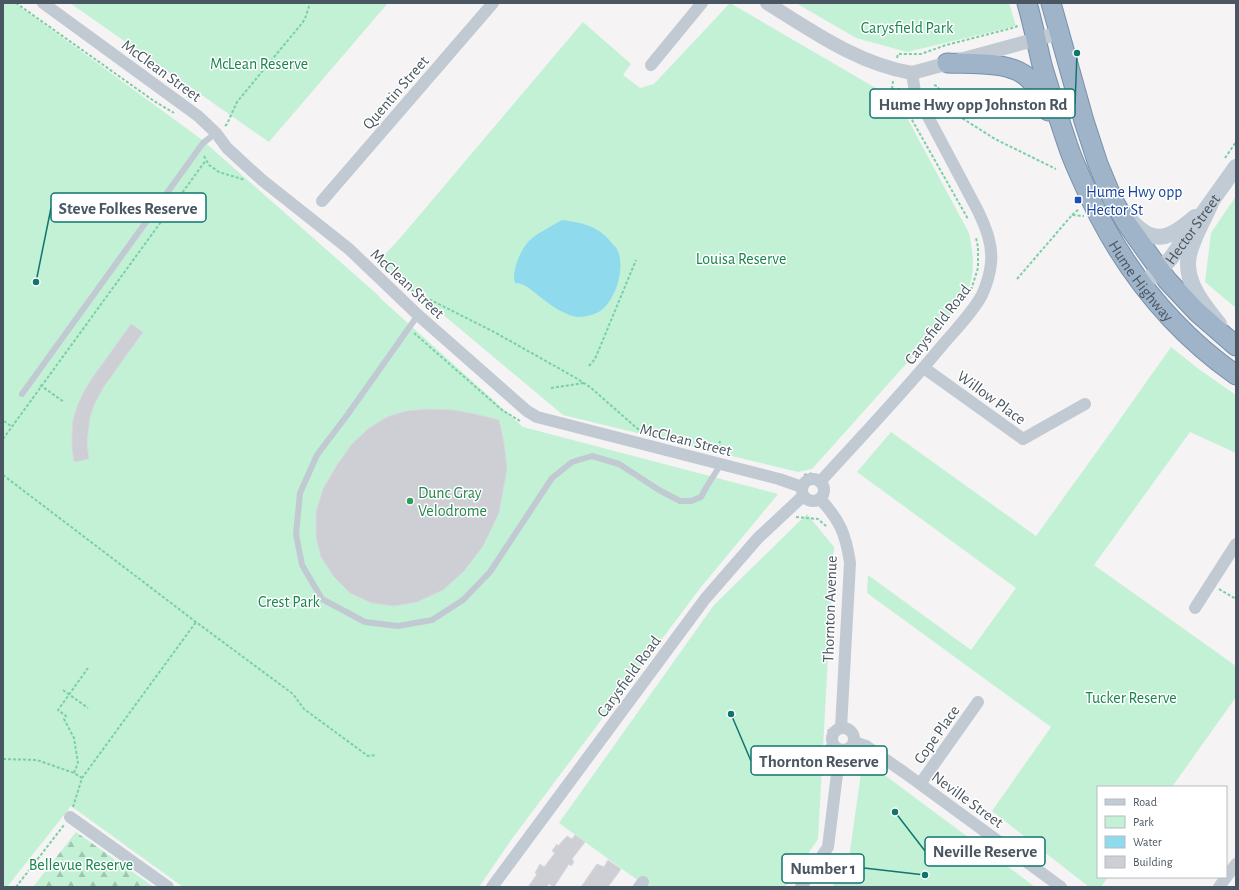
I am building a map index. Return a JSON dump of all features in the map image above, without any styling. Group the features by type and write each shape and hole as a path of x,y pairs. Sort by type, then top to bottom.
{"highway":[{"name":"Hume Highway","path":"1027,3 1043,66 1068,148 1090,200 1116,247 1142,284 1168,316 1198,346 1236,375"},
{"name":"Hume Highway","path":"1051,3 1084,121 1098,164 1113,200 1127,224 1176,290 1197,312 1235,345"},
{"path":"947,63 991,64 1007,67 1026,76 1032,82 1068,148"}],"main road":[{"name":"Hector Street","path":"1142,284 1160,270 1171,258 1211,203 1230,164"},
{"path":"1113,200 1139,228 1147,234 1160,238 1172,234 1187,224 1211,203"},
{"path":"1211,203 1190,254 1188,264 1189,273 1194,288 1209,312 1235,345"}],"street":[{"name":"McClean Street","path":"43,3 198,116 216,132 227,148 262,180 349,249 418,315 527,411 537,417 719,460 779,479 802,492"},
{"name":"Quentin Street","path":"322,201 493,3"},
{"path":"651,66 702,3"},
{"path":"767,3 859,57 877,65 912,73 1059,33"},
{"name":"Carysfield Road","path":"820,482 924,368 969,314 982,295 986,286 991,265 991,250 986,229 915,92 912,73"},
{"name":"Willow Place","path":"924,368 1023,439 1085,404"},
{"path":"813,479 820,482 824,489 820,499 815,502 805,499 802,492 806,481 813,479"},
{"name":"Carysfield Road","path":"492,887 705,599 758,538 802,492"},
{"name":"Thornton Avenue","path":"802,887 828,848 840,750 834,746 832,739 835,727 850,563 845,537 840,525 829,508 820,499"},
{"path":"1195,608 1236,544"},
{"name":"Cope Place","path":"920,784 978,702"},
{"path":"835,727 844,728 851,731 854,738 854,742 849,749 840,750"},
{"name":"Neville Street","path":"854,742 866,746 1061,887"},
{"path":"70,818 168,887"},
{"path":"1227,876 1236,864"},
{"path":"1219,887 1226,878"}],"lane":[{"path":"22,394 203,143 216,132"},
{"path":"418,315 317,455 300,493 296,534 302,565 322,599 365,622 398,626 432,620 463,600 490,572 552,478 572,462 592,456 619,464 659,490 680,501 691,501 701,497 719,460"}],"path":[{"path":"216,132 227,124 237,102 303,22 310,3"},
{"path":"898,54 921,54 946,45 1016,27 1020,23"},
{"path":"934,85 937,86 954,113 996,139 1056,169"},
{"path":"900,89 892,88 898,95 970,223"},
{"path":"1230,164 1236,142"},
{"path":"3,439 206,160"},
{"path":"1018,279 1072,215 1080,208"},
{"path":"1072,215 1085,217"},
{"path":"969,296 978,268 978,247 975,235"},
{"path":"589,366 595,359 636,260"},
{"path":"391,289 397,283 410,289 496,333 584,383 642,433"},
{"path":"33,380 64,402"},
{"path":"551,388 584,383"},
{"path":"4,421 12,427"},
{"path":"719,460 720,441"},
{"path":"3,475 293,694 304,709 368,756 376,755"},
{"path":"796,517 818,519 829,529"},
{"path":"1211,584 1236,599"},
{"path":"16,887 70,818 82,778 196,622"},
{"path":"74,773 78,763 74,738 64,719 66,716 58,710 88,668"},
{"path":"63,690 88,708"},
{"path":"826,765 835,727"},
{"path":"3,759 37,760 74,773 82,778"},
{"path":"847,769 854,770 872,765 876,768"}],"green space":[{"name":"Crest Park","path":"3,3 15,3 201,139 379,296 523,427 778,494 701,587 511,840 479,887 183,887 71,806 7,887 3,887"},
{"name":"McLean Reserve","path":"70,3 388,3 269,142"},
{"name":"Louisa Reserve","path":"730,3 898,101 969,233 972,247 973,268 971,282 958,306 812,469 798,472 563,415 379,261 583,22 631,64 623,75 640,88 654,84"},
{"name":"Carysfield Park","path":"796,3 1009,3 1016,26 907,52 856,38"},
{"path":"1236,196 1236,308 1205,282 1211,233"},
{"name":"Tucker Reserve","path":"1171,347 1200,370 1236,395 1236,453 1190,432 1094,565 1236,666 1236,697 1173,786 1097,786 1097,878 1107,878 1101,887 1089,887 992,811 1051,727 867,593 868,575 971,650 1016,588 857,472 891,432 1036,536"},
{"path":"807,514 834,547 818,839 785,887 647,887 559,823 714,605"},
{"path":"863,759 1035,887 832,887 848,865"},
{"name":"Bellevue Reserve","path":"76,832 154,887 33,887"}],"water":[{"path":"562,220 595,228 606,236 617,249 620,257 619,277 612,297 606,306 599,312 591,315 579,317 563,312 552,306 531,289 519,283 515,283 514,273 523,249 537,234"}],"building":[{"path":"131,324 143,332 103,388 94,405 90,417 87,443 89,459 74,462 72,434 73,420 78,404 93,377"},
{"name":"Dunc Gray Velodrome","path":"428,409 453,410 499,420 504,443 507,469 499,513 483,546 464,571 443,590 417,602 394,606 372,603 350,593 334,577 321,557 316,537 316,512 323,489 337,465 351,445 369,428 387,417 406,411"},
{"path":"575,835 585,842 572,859 574,862 571,866 569,864 554,887 549,884 546,887 528,887 537,874 535,873 540,864 544,867 555,853 552,851 557,844 558,846 567,836 572,839"},
{"path":"608,860 621,869 608,887 581,887 597,864 604,867"}],"place":[{"name":"Hume Hwy opp Johnston Rd","path":"1077,53"},
{"name":"Hume Hwy opp Hector St","path":"1078,200"},
{"name":"Steve Folkes Reserve","path":"36,282"},
{"name":"Dunc Gray Velodrome","path":"410,501"},
{"name":"Thornton Reserve","path":"731,714"},
{"name":"Neville Reserve","path":"895,812"},
{"name":"Number 1","path":"925,875"}]}
